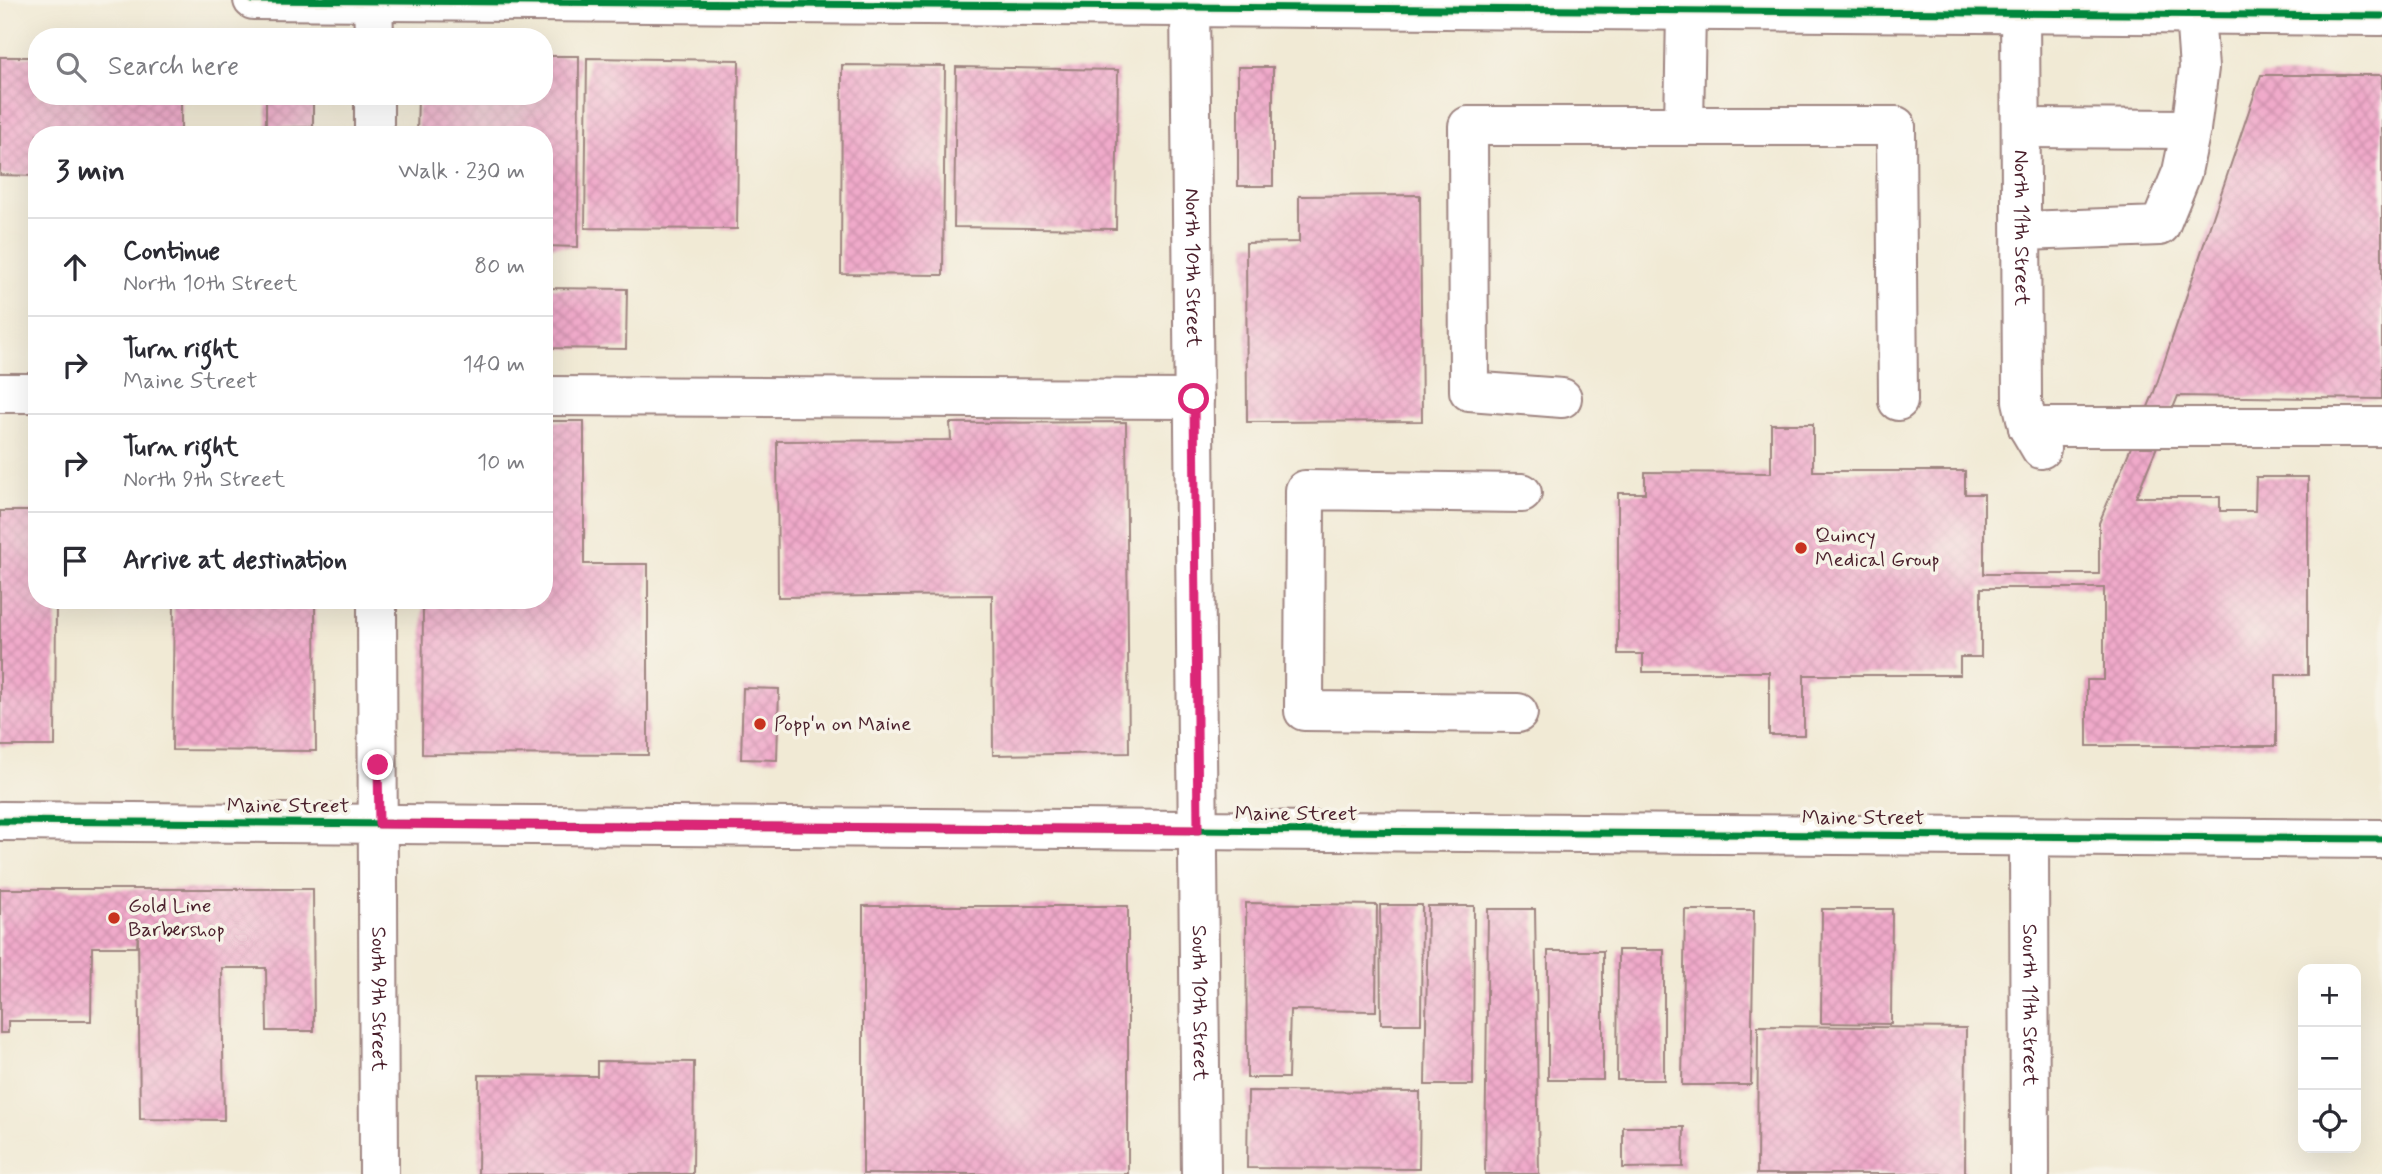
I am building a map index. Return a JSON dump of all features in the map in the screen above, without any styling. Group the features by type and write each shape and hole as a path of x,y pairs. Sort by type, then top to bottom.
{"street":[{"path":"253,0 373,13 1190,4 1686,11 2194,8 2382,16"},
{"name":"North 10th Street","path":"1190,4 1198,830"},
{"name":"North 11th Street","path":"2020,7 2022,401 2034,438 2382,426"},
{"path":"2022,231 2160,226 2182,172 2191,129 2199,68 2194,8"},
{"path":"1684,126 1686,11"},
{"path":"374,105 374,126"},
{"path":"1562,397 1469,391 1468,126 1896,126 1898,401"},
{"path":"2021,128 2191,129"},
{"path":"0,393 28,393"},
{"path":"553,396 1194,399"},
{"path":"1518,713 1304,711 1305,490 1522,493"},
{"name":"South 9th Street","path":"377,609 379,1174"},
{"name":"Maine Street","path":"0,821 2382,839"},
{"name":"South 10th Street","path":"1198,830 1201,1174"},
{"name":"Sourth 11th Street","path":"2029,837 2030,1174"}],"building":[{"path":"553,56 579,56 578,247 553,246 553,126 417,126 418,105 553,105"},
{"path":"0,57 28,57 28,105 181,105 181,126 28,126 28,176 0,175"},
{"path":"587,58 739,60 737,229 585,228"},
{"path":"842,65 945,66 943,275 841,274"},
{"path":"956,67 1118,70 1116,229 954,227"},
{"path":"1238,67 1273,67 1273,186 1238,186"},
{"name":"Quincy Medical Group","path":"2261,75 2382,75 2382,399 2178,396 2136,497 2220,497 2220,511 2255,511 2256,477 2308,477 2308,675 2276,675 2276,746 2087,746 2087,680 2104,680 2104,588 1981,588 1981,657 1960,657 1960,675 1804,675 1804,735 1769,735 1769,672 1643,672 1643,654 1618,654 1618,493 1645,493 1645,472 1771,473 1771,424 1813,424 1813,471 1965,471 1965,494 1984,494 1984,574 2099,574 2099,523 2153,395"},
{"path":"266,105 313,105 313,126 266,126"},
{"path":"1420,195 1422,421 1247,422 1246,243 1299,242 1299,196"},
{"path":"553,288 627,289 626,349 553,348"},
{"path":"553,421 584,421 584,564 648,564 648,755 422,754 423,609 553,609"},
{"path":"1126,422 1129,753 993,755 992,595 778,597 777,441 951,440 950,423"},
{"path":"0,511 28,511 28,609 56,609 55,746 0,746"},
{"path":"174,609 315,609 316,751 172,750"},
{"name":"Popp'n on Maine","path":"743,688 779,689 777,760 741,759"},
{"path":"0,889 313,889 314,1031 267,1031 266,968 222,968 224,1120 140,1119 138,931 137,947 92,947 91,1021 8,1021 8,1033 0,1033"},
{"path":"1246,903 1377,905 1376,1011 1290,1010 1288,1078 1247,1078"},
{"path":"1380,905 1422,905 1421,1024 1381,1024"},
{"path":"863,906 1128,906 1128,1174 863,1174"},
{"path":"1428,906 1474,906 1473,1085 1425,1085"},
{"path":"1488,909 1535,909 1539,1174 1485,1174"},
{"path":"1822,909 1892,909 1891,1024 1821,1023"},
{"path":"1685,910 1754,910 1751,1085 1682,1085"},
{"path":"1618,950 1664,950 1664,1080 1617,1080"},
{"path":"1548,951 1603,951 1603,1080 1548,1080"},
{"path":"1758,1026 1966,1028 1965,1174 1757,1174"},
{"path":"597,1061 694,1062 693,1174 478,1174 479,1075 597,1076"},
{"path":"1248,1091 1420,1092 1419,1169 1247,1168"},
{"path":"1623,1127 1684,1127 1683,1167 1623,1168"}],"cycle path":[{"path":"253,0 2382,16"},
{"path":"0,821 2382,839"}],"place":[{"name":"Quincy Medical Group","path":"1801,548"},
{"name":"Popp'n on Maine","path":"760,724"},
{"name":"Gold Line Barbershop","path":"114,918"}],"route":[{"path":"378,765 379,824 1198,830 1194,399"}]}
